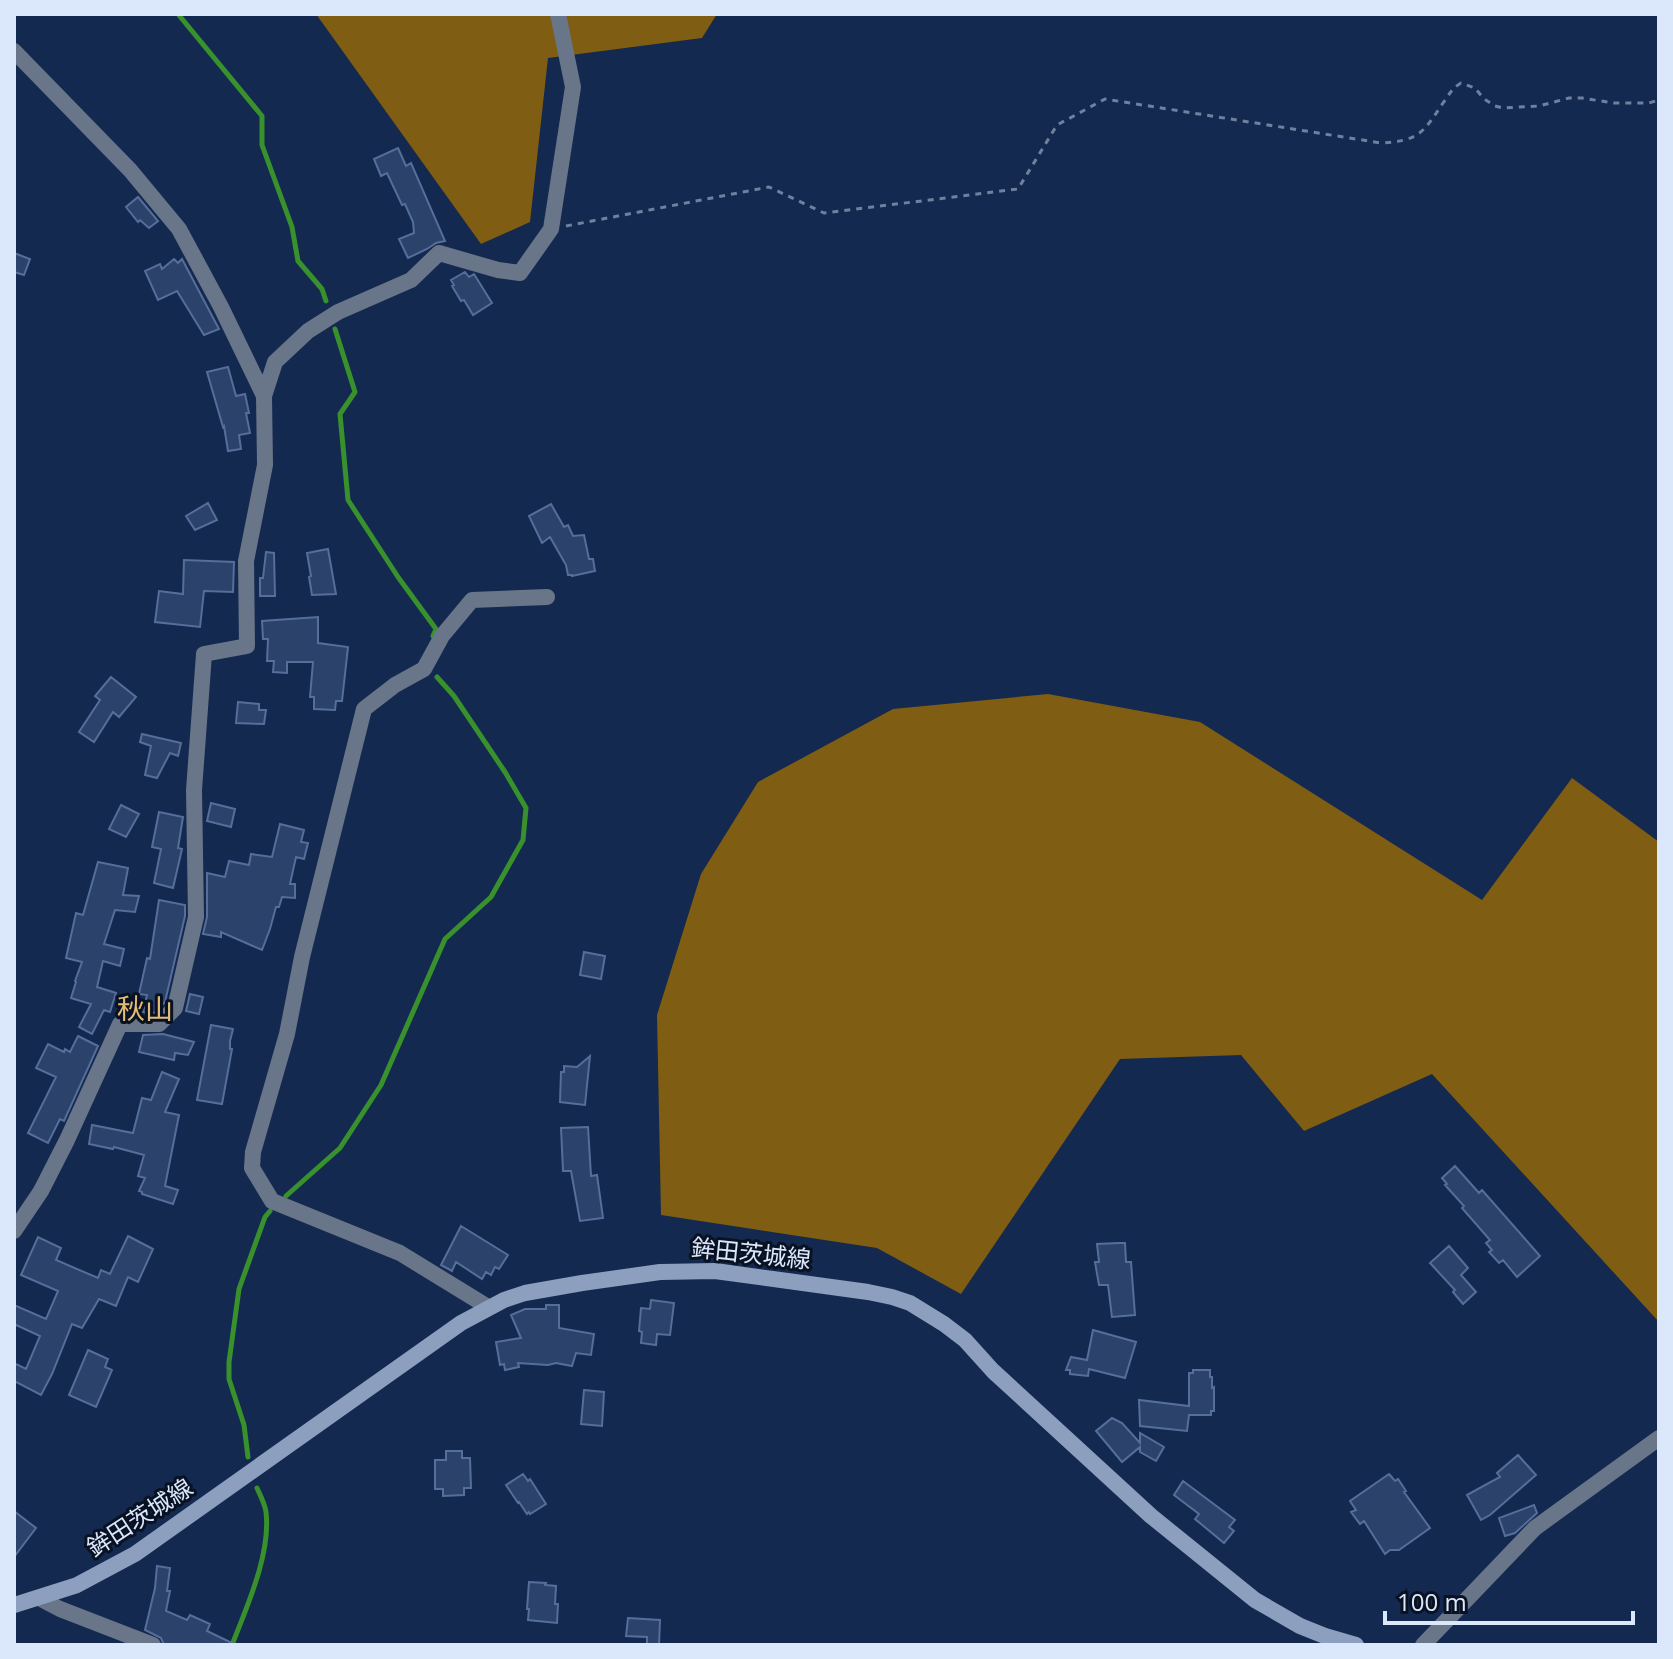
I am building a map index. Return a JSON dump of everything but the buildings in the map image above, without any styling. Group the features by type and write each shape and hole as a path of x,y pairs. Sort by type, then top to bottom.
{"main road":[{"name":"鉾田茨城線","path":"14,1605 77,1585 135,1554 488,1307 548,1288 687,1270 868,1292 910,1303 965,1340 993,1371 1151,1516 1255,1600 1300,1626 1356,1645"}],"street":[{"path":"14,1231 41,1191 120,1024 159,1024 175,1008 196,917 194,790 204,654 247,646 246,561 265,465 264,396 275,362 308,331 338,312 411,280 439,253 520,273 551,229 573,87 558,14"},
{"path":"14,51 130,170 179,229 264,396"},
{"path":"488,1307 400,1253 272,1201 252,1168 253,1152 287,1034 302,957 364,709 395,685 424,669 442,636 472,600 547,597"},
{"path":"1423,1645 1535,1528 1659,1438"},
{"path":"39,1598 153,1645"}],"path":[{"path":"551,229 769,187 824,213 1018,189 1057,125 1105,99 1381,143 1404,142 1418,135 1454,87 1461,83 1475,88 1484,99 1503,108 1539,106 1569,98 1614,103 1659,100"}],"shaded area":[{"path":"316,14 717,14 702,38 548,58 530,222 481,244"},
{"path":"1048,694 1200,722 1482,900 1572,778 1659,842 1659,1322 1432,1074 1304,1131 1241,1055 1120,1059 961,1294 877,1248 661,1215 657,1015 701,874 758,782 893,709"}],"waterway":[{"path":"178,14 262,116 262,145 292,227 298,261 322,289 326,301"},
{"path":"335,329 355,392 340,414 348,500 436,629 433,636"},
{"path":"286,1196 340,1148 381,1085 445,939 491,897 523,840 526,808 454,696 437,677"},
{"path":"248,1457 244,1425 229,1379 229,1362 239,1289 265,1217 270,1211"},
{"path":"232,1645 256,1580 265,1545 266,1512 257,1488"}],"district":[{"name":"秋山","path":"145,1009"}]}
